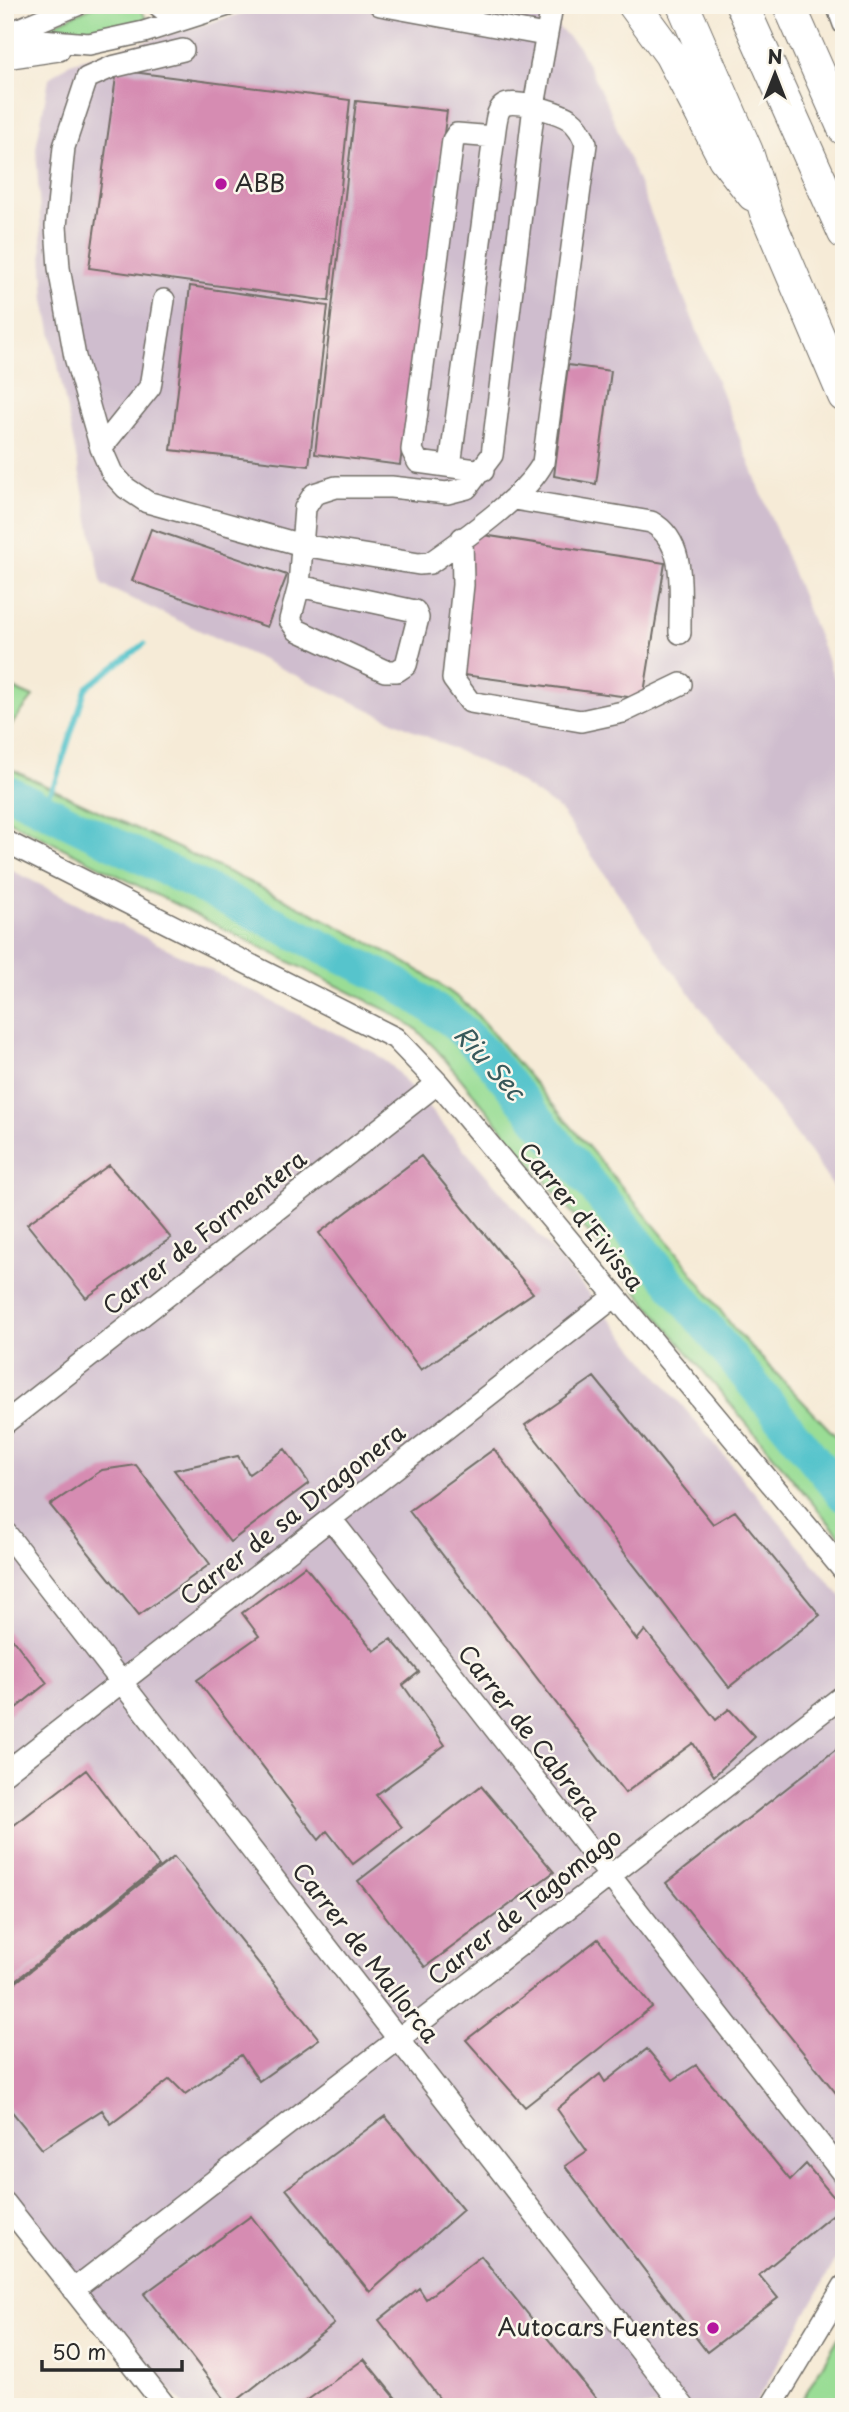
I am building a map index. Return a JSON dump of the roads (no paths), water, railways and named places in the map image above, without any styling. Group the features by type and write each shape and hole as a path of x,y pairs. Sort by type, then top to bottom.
{"highway":[{"path":"623,5 642,16 692,93 724,158 766,213"},
{"path":"682,5 747,152 766,213 844,396"},
{"path":"742,5 844,233"},
{"path":"789,5 844,129"}],"street":[{"path":"5,36 77,5"},
{"path":"158,5 177,20"},
{"path":"5,58 144,32 228,5"},
{"path":"380,5 545,35"},
{"path":"299,586 415,611 418,618 406,665 397,671 385,671 297,630 290,621 299,586 305,508 314,494 336,487 391,487 447,494 467,488 483,471 492,455 534,106 552,6"},
{"path":"5,36 89,44"},
{"path":"183,50 112,66 87,78 64,147 56,226 59,268 75,357 101,448 112,473 125,488 147,502 302,545 419,564 430,563 514,499 536,476 545,455 586,145 580,128 568,116 534,106 513,102 502,104 498,109 450,466"},
{"path":"483,471 418,462 412,450 453,140 457,134 463,133 494,137"},
{"path":"101,448 150,387 164,300"},
{"path":"514,499 651,522 666,530 677,547 680,633"},
{"path":"462,538 463,585 453,679 470,702 580,721 623,712 681,684"},
{"name":"Carrer d'Eivissa","path":"5,841 395,1038 438,1083 613,1298 844,1571"},
{"name":"Carrer de Formentera","path":"5,1423 438,1083"},
{"name":"Carrer de sa Dragonera","path":"5,1773 613,1298"},
{"name":"Carrer de Cabrera","path":"331,1519 608,1877 844,2175"},
{"name":"Carrer de Mallorca","path":"5,1532 684,2407"},
{"name":"Carrer de Tagomago","path":"73,2290 844,1695"},
{"path":"5,2203 166,2407"},
{"path":"771,2407 844,2286"}],"waterway":[{"path":"41,807 56,781 86,688 144,644"},
{"name":"Riu Sec","path":"5,790 396,983 453,1022 485,1054 844,1496"}],"place":[{"name":"ABB","path":"221,184"},
{"name":"Autocars Fuentes","path":"713,2328"}]}
